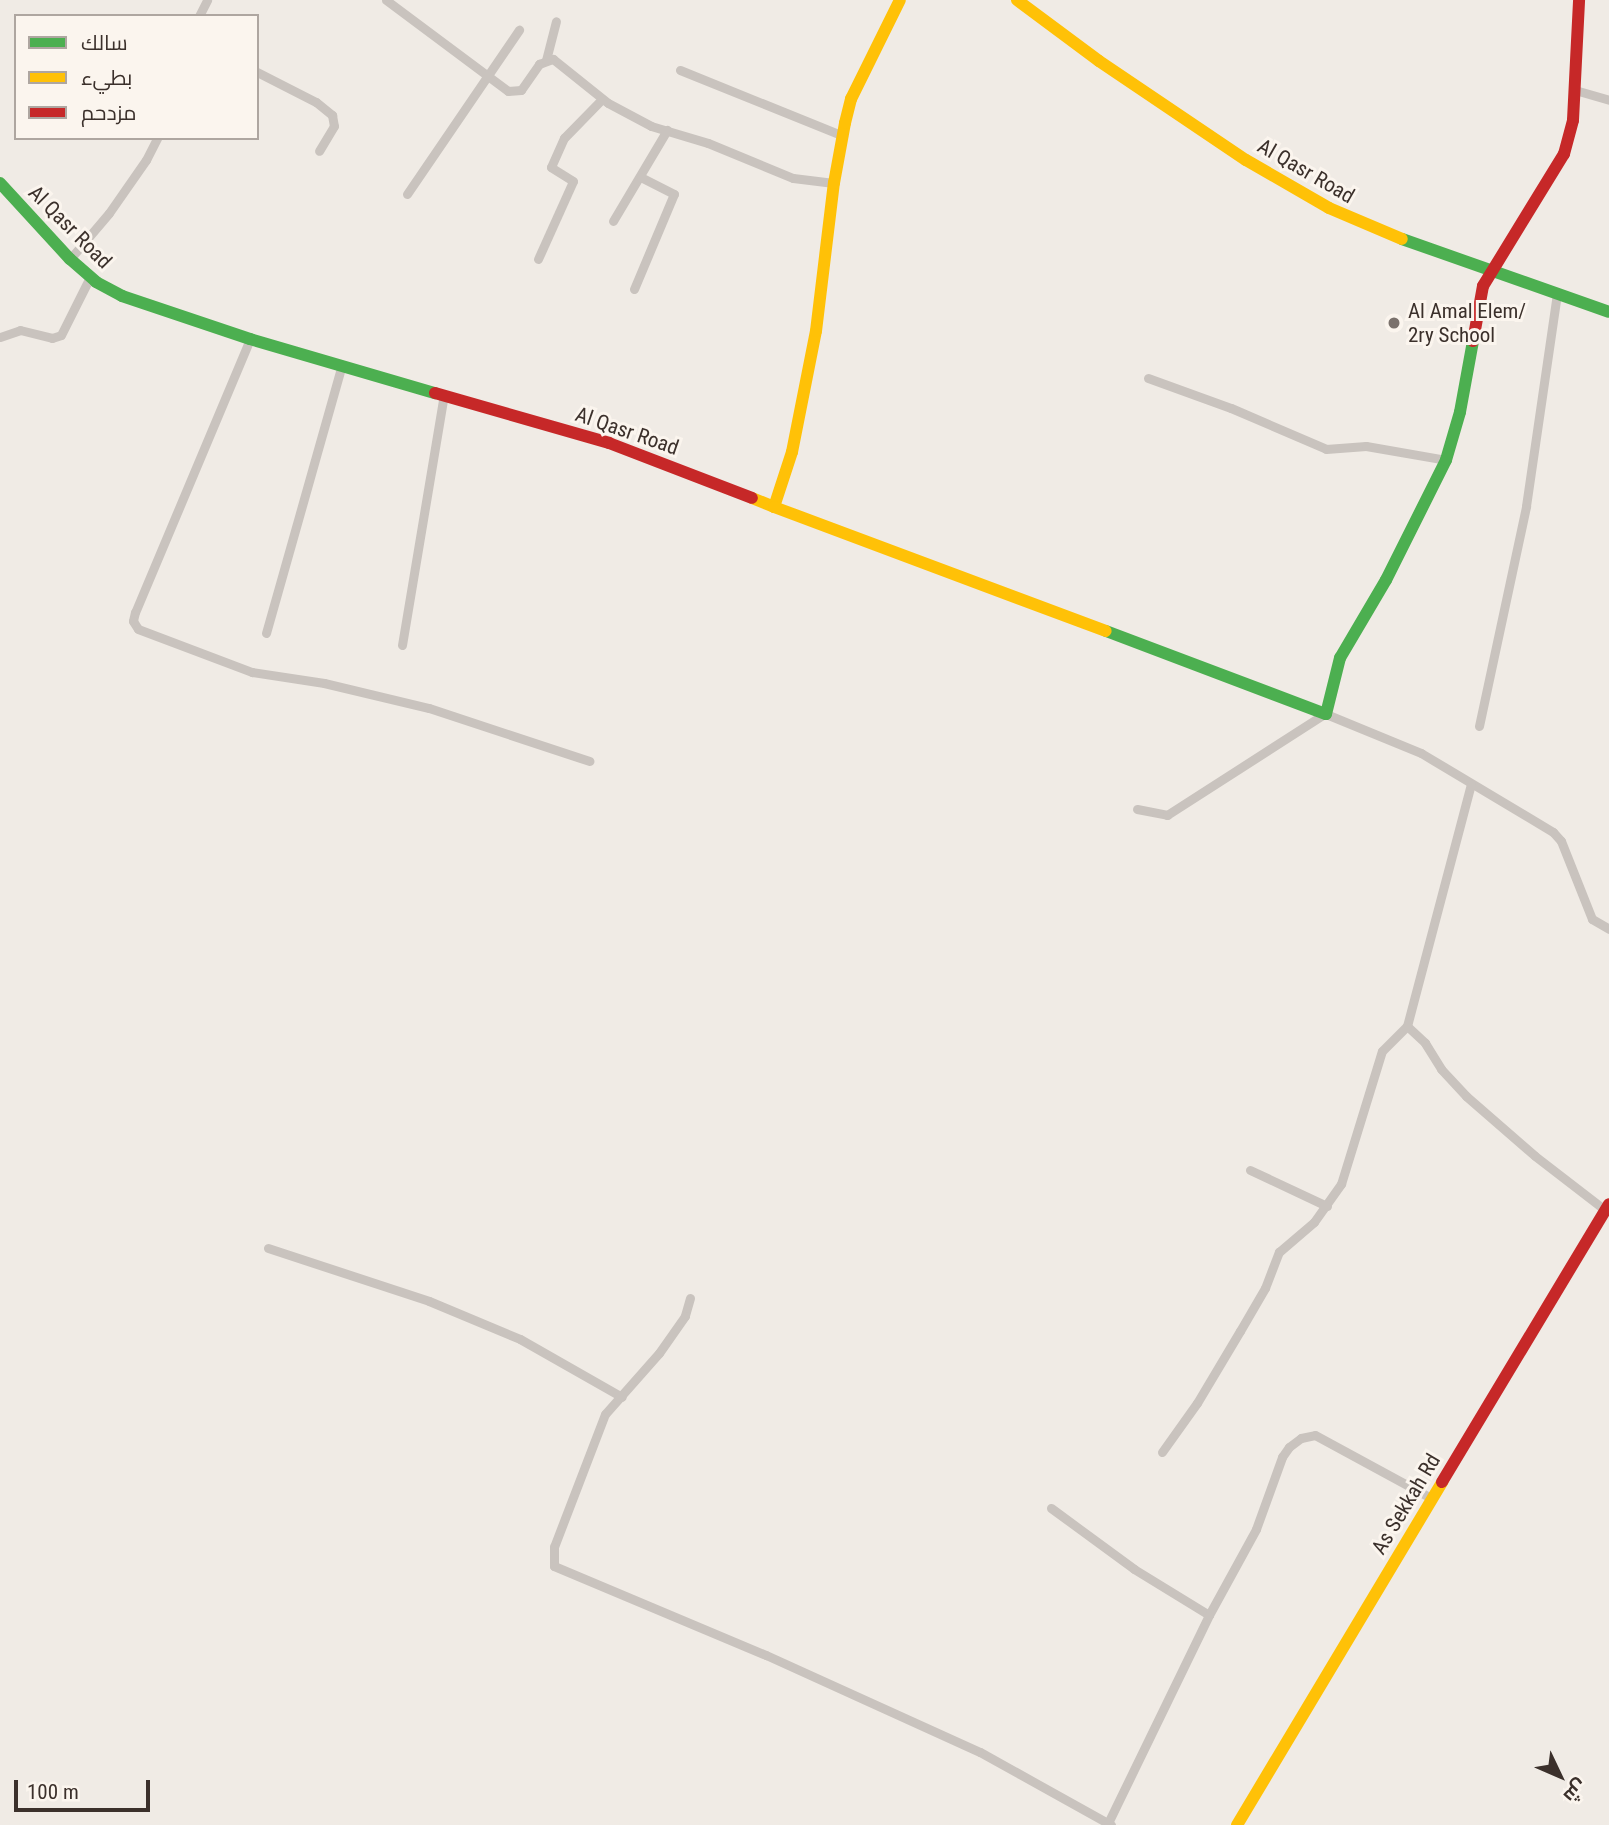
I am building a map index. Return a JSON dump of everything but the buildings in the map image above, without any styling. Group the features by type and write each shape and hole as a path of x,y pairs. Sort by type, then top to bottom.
{"street":[{"path":"386,0 508,91 516,92 546,60 556,20"},
{"path":"774,507 792,452 816,331 834,183 852,99 900,0"},
{"name":"Al Qasr Road","path":"1017,0 1099,61 1299,191 1373,229 1609,313"},
{"path":"1138,809 1167,814 1325,715 1340,658 1386,580 1446,460 1460,412 1477,305 1491,272 1564,154 1573,120 1579,0"},
{"path":"407,194 519,30"},
{"path":"546,60 558,62 602,99 633,117 793,178 834,183"},
{"path":"680,70 843,136"},
{"path":"259,73 316,102 332,115 334,126 319,151"},
{"path":"1575,90 1609,100"},
{"path":"538,259 573,181 551,167 565,138 602,99"},
{"path":"613,221 667,131"},
{"path":"70,259 108,213 146,160 156,140"},
{"path":"634,289 674,194 641,177"},
{"name":"Al Qasr Road","path":"0,183 90,277 122,296 156,310 609,443 1325,715"},
{"path":"0,337 20,330 52,338 61,335 90,277"},
{"path":"1479,726 1526,506 1557,294"},
{"path":"250,339 135,612 133,621 138,629 253,672 324,683 429,708 589,761"},
{"path":"266,633 342,365"},
{"path":"1148,378 1231,408 1326,449 1366,446 1446,460"},
{"path":"402,645 444,395"},
{"path":"1325,715 1421,753 1558,835 1592,919 1609,929"},
{"path":"1163,1452 1197,1403 1265,1288 1279,1252 1314,1222 1327,1206 1345,1172 1382,1051 1407,1026 1471,784"},
{"path":"1407,1026 1425,1043 1441,1069 1466,1096 1606,1215"},
{"path":"1250,1170 1327,1206"},
{"name":"As Sekkah Rd","path":"1237,1825 1431,1498 1606,1215"},
{"path":"268,1248 429,1301 520,1339 622,1397"},
{"path":"690,1298 685,1316 606,1415 554,1547 554,1566 754,1649 980,1752 1109,1824 1209,1615 1256,1530 1282,1457 1289,1447 1301,1438 1315,1435 1431,1498"},
{"path":"1051,1508 1134,1569 1209,1615"}],"traffic: fast":[{"path":"0,183 70,259 96,282 122,296 250,339 435,393"},
{"path":"1402,239 1609,312"},
{"path":"1106,631 1326,714 1340,658 1386,580 1446,460 1460,412 1473,341"}],"traffic: slow":[{"path":"752,498 774,507 792,452 816,331 834,183 845,123 851,99 900,0"},
{"path":"1017,0 1099,61 1246,160 1329,208 1402,239"},
{"path":"774,507 1106,631"},
{"path":"1237,1825 1442,1482"}],"traffic: jam":[{"path":"1473,341 1483,286 1564,154 1573,120 1579,0"},
{"path":"435,393 609,443 752,498"},
{"path":"1442,1482 1609,1204"}],"place":[{"name":"Al Amal Elem/ 2ry School","path":"1394,323"}]}
